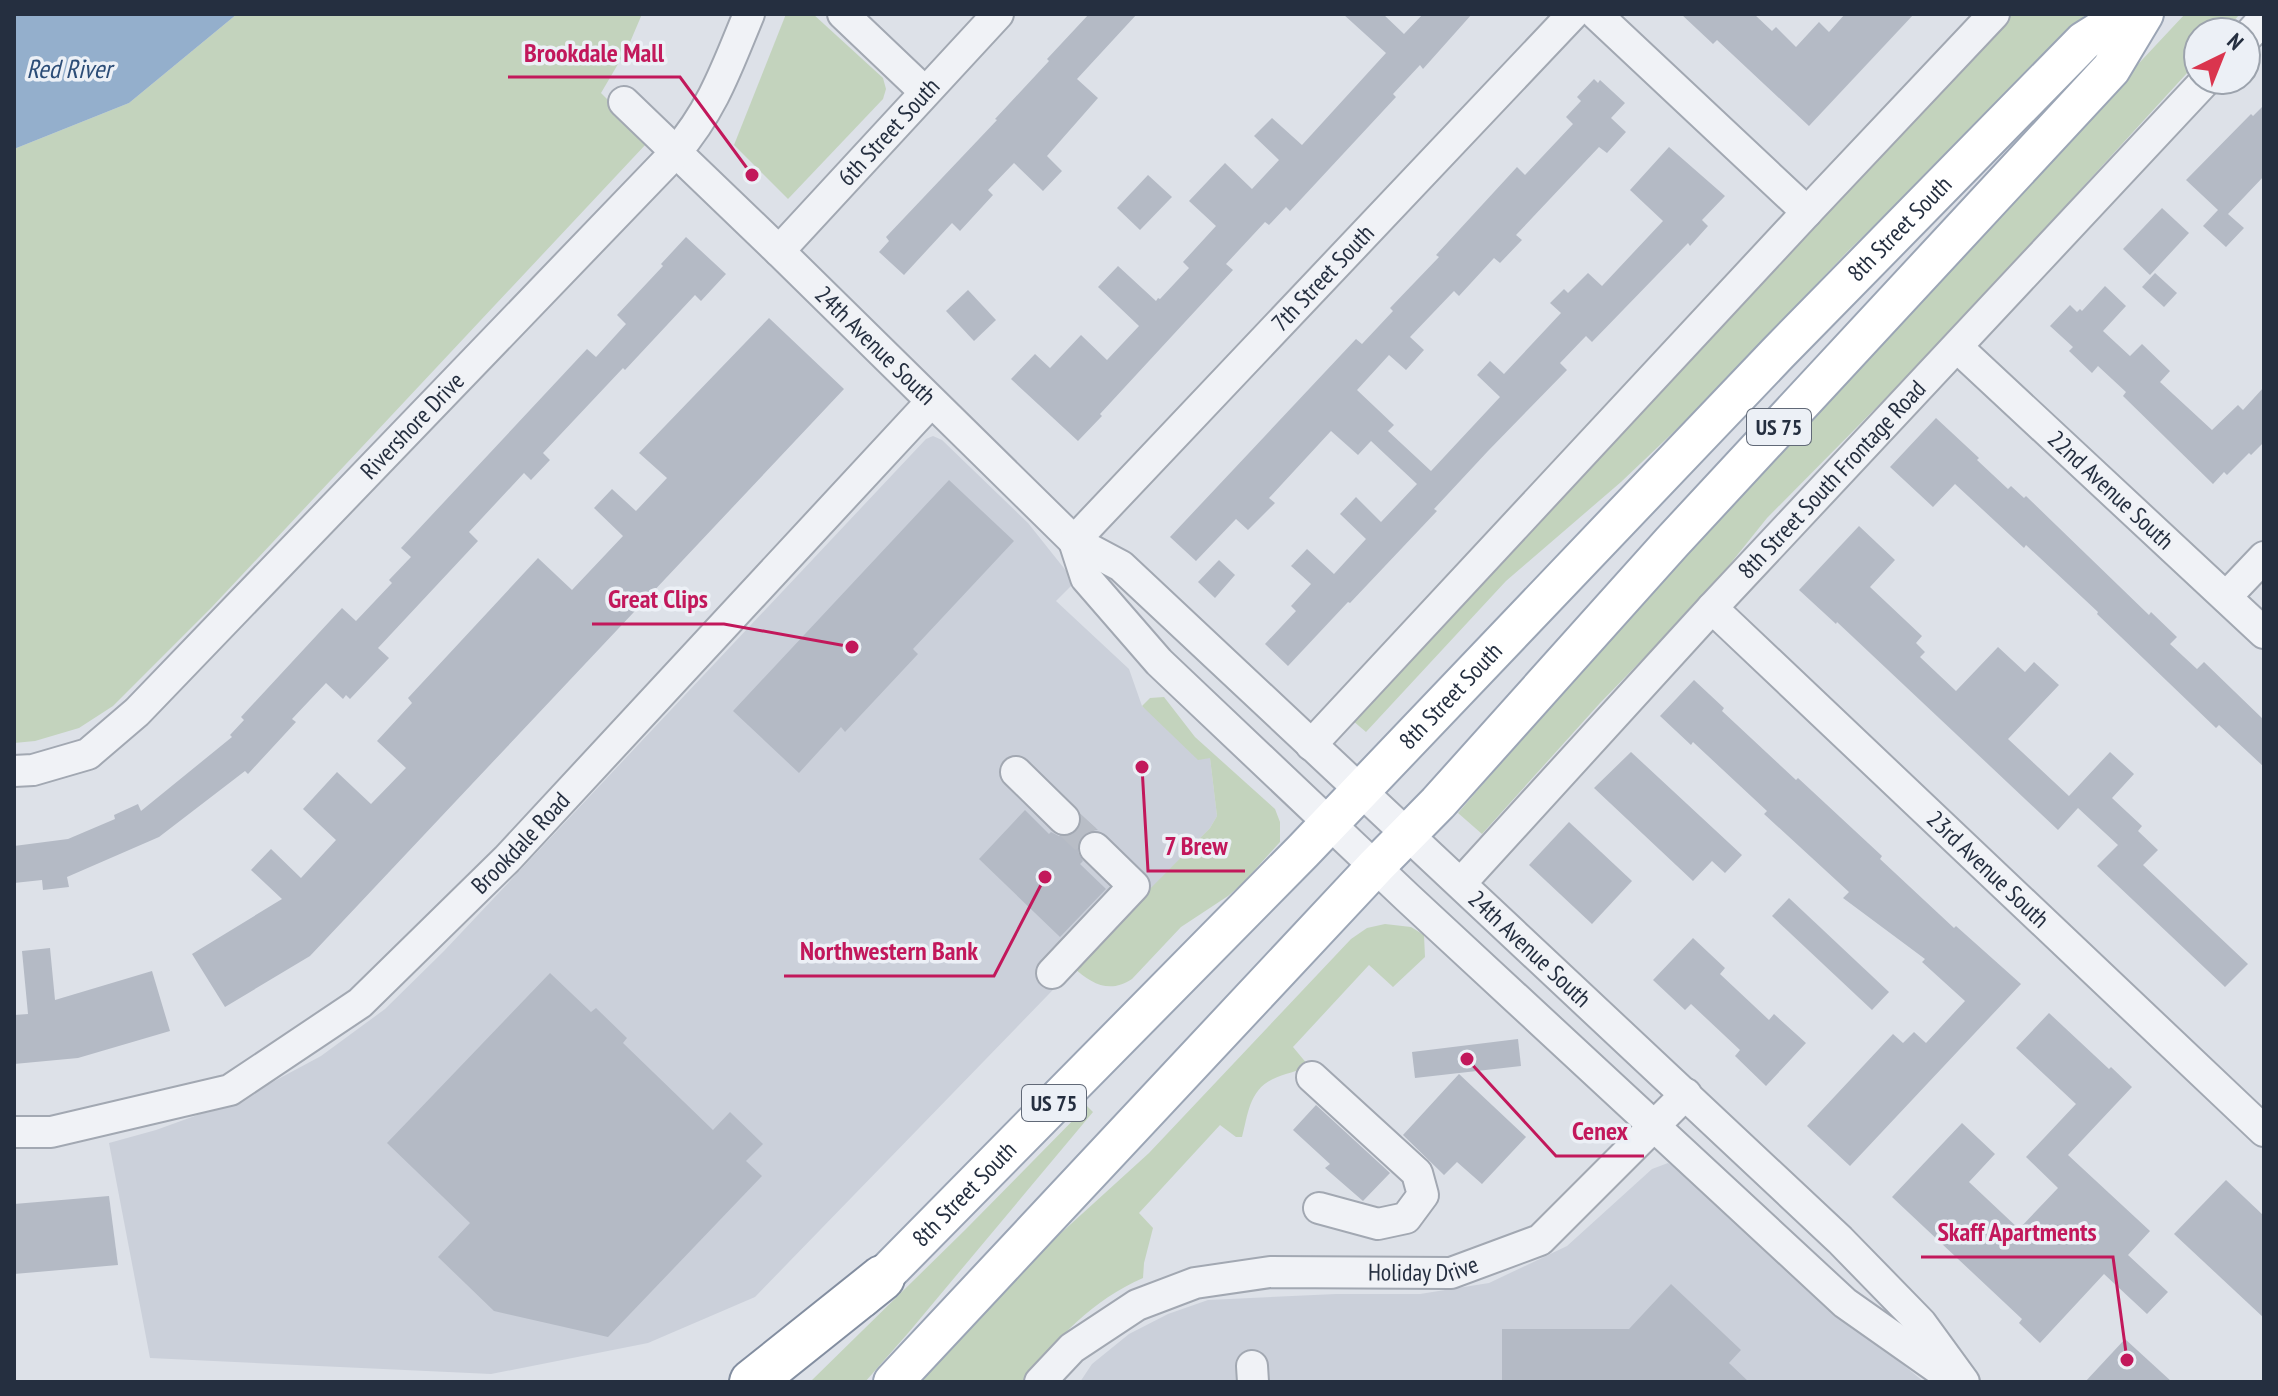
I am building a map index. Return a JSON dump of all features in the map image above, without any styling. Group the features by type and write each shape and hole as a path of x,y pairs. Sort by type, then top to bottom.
{"highway":[{"path":"752,1382 882,1278"}],"main road":[{"name":"8th Street South","path":"778,1382 1329,823 1778,353 2062,63 2084,41 2127,14"},
{"name":"8th Street South","path":"893,1382 1407,835 1672,542 2111,69 2144,14"}],"street":[{"name":"Rivershore Drive","path":"14,771 33,770 88,754 137,712 675,153 695,130 715,98 749,14"},
{"path":"843,14 925,92"},
{"name":"6th Street South","path":"779,251 998,14"},
{"name":"7th Street South","path":"1074,541 1573,14"},
{"path":"1596,14 1807,212"},
{"path":"1311,745 1994,14"},
{"name":"8th Street South Frontage Road","path":"1461,883 1712,608 2191,96"},
{"name":"24th Avenue South","path":"624,102 1074,541 1121,566 1827,1227 1921,1323 1964,1382"},
{"name":"22nd Avenue South","path":"1957,347 2264,633"},
{"name":"Brookdale Road","path":"14,1132 51,1132 230,1090 360,1003 507,859 931,402"},
{"name":"24th Avenue South","path":"1074,541 1086,578 1159,662 1845,1303 1957,1382"},
{"path":"2226,597 2264,557"},
{"name":"23rd Avenue South","path":"1712,608 2264,1131"},
{"path":"1016,772 1064,819"},
{"path":"1052,973 1134,886 1095,848"},
{"path":"1312,1077 1417,1173 1423,1195 1406,1218 1378,1224 1319,1208"},
{"name":"Holiday Drive","path":"1040,1382 1072,1348 1137,1305 1195,1283 1270,1272 1451,1273 1540,1240 1686,1094"},
{"path":"1797,1259 1827,1227"},
{"name":"Holiday Drive","path":"1065,1382 1106,1325"}],"shaded area":[{"path":"933,436 942,440 1028,523 1075,582 1056,601 1129,669 1142,706 1210,758 1217,816 1210,828 755,1297 648,1343 491,1374 150,1358 109,1143 156,1130 239,1100 321,1056 385,1009 444,951 926,439"},
{"path":"1668,1163 1685,1173 1829,1303 1924,1382 1080,1382 1092,1364 1129,1334 1168,1314 1208,1300 1420,1294 1489,1283 1567,1246 1652,1169"}],"green space":[{"path":"237,14 642,14 628,47 601,93 642,134 647,143 211,608 113,706 79,728 35,741 14,743 14,149 129,103"},
{"path":"786,14 813,14 883,78 886,89 883,99 788,199 734,145"},
{"path":"2012,14 2086,14 2003,101 1848,251 1702,405 1621,482 1506,581 1366,732 1352,720"},
{"path":"2185,14 2240,14 2238,16 2183,16"},
{"path":"2182,17 2182,79 1943,340 1767,518 1706,594 1600,703 1482,834 1458,813 1774,453"},
{"path":"1164,697 1195,737 1275,809 1280,822 1280,842 1242,884 1181,927 1132,979 1116,986 1101,985 1073,967 1210,828 1217,816 1210,758 1198,760 1142,706 1150,698"},
{"path":"1385,924 1411,927 1424,935 1425,957 1393,987 1369,965 1293,1047 1308,1065 1273,1079 1254,1096 1242,1137 1236,1137 1220,1125 1139,1213 1153,1228 1143,1278 1108,1297 1077,1322 1049,1350 1025,1382 913,1382 1028,1263 1149,1153 1351,939 1367,928"},
{"path":"1087,1106 1093,1112 865,1382 810,1382 965,1230"}],"water":[{"name":"Red River","path":"14,14 237,14 129,103 14,149"}],"building":[{"path":"1089,14 1137,14 1077,79 1098,98 1047,156 1062,171 1043,191 1014,163 988,190 993,195 960,231 952,223 904,275 879,252 889,241 886,237 997,120"},
{"path":"1343,14 1383,14 1404,34 1423,14 1472,14 1423,69 1420,65 1393,94 1396,97 1290,211 1286,207 1269,225 1265,222 1226,264 1233,270 1078,441 1011,379 1035,354 1050,368 1081,335 1107,360 1139,326 1098,287 1118,266 1156,301 1160,299 1189,268 1183,262 1216,226 1189,201 1225,163 1252,189 1279,160 1254,136 1272,118 1302,145 1386,53"},
{"path":"1681,14 1754,14 1772,31 1776,27 1796,47 1819,22 1829,32 1845,14 1914,14 1809,126 1717,40 1713,44"},
{"path":"1594,79 1598,83 1600,80 1625,103 1611,118 1626,132 1607,153 1599,147 1516,235 1522,240 1500,263 1494,258 1459,296 1454,291 1410,337 1424,350 1406,370 1389,355 1357,390 1394,425 1388,431 1431,471 1500,397 1477,375 1490,361 1504,374 1561,313 1550,303 1564,289 1568,293 1588,273 1602,286 1663,221 1630,190 1669,147 1725,196 1702,220 1708,226 1690,246 1688,243 1592,342 1586,336 1560,363 1567,370 1288,666 1265,644 1296,611 1291,606 1311,584 1291,566 1307,549 1334,574 1366,539 1340,514 1356,497 1381,522 1417,484 1371,441 1358,455 1331,431 1269,498 1275,503 1248,530 1236,519 1196,561 1170,537 1356,339 1362,344 1393,311 1390,308 1517,167 1525,175 1573,124 1566,117 1581,101 1577,97"},
{"path":"2264,105 2264,176 2228,214 2244,228 2226,247 2203,226 2218,210 2186,180 2251,114 2253,116"},
{"path":"1148,175 1172,197 1140,230 1117,208"},
{"path":"2162,208 2189,233 2150,275 2123,249"},
{"path":"686,237 726,274 701,301 695,295 625,370 623,368 543,453 550,460 531,480 524,473 469,532 478,541 378,648 389,658 350,699 346,695 343,699 326,683 292,719 296,722 248,774 245,771 159,837 67,877 69,887 43,890 42,880 14,883 14,846 68,839 115,819 114,815 138,804 141,811 232,737 230,735 244,720 241,717 342,608 356,621 392,583 389,580 411,557 401,548 587,349 596,357 626,324 617,315"},
{"path":"2155,273 2177,293 2164,307 2142,287"},
{"path":"2105,286 2126,306 2103,331 2130,356 2142,344 2170,371 2160,382 2212,430 2238,405 2243,410 2264,387 2264,442 2213,484 2123,396 2126,392 2098,366 2092,373 2069,351 2073,347 2050,326 2070,305 2077,312 2082,311"},
{"path":"968,290 996,320 974,341 946,311"},
{"path":"769,318 844,389 310,956 225,1007 192,954 282,899 251,870 271,849 301,878 336,840 303,809 337,772 371,804 406,768 377,741 412,703 408,698 538,558 572,590 623,536 594,508 612,489 636,511 667,478 639,453"},
{"path":"1936,418 2008,489 2011,486 2024,498 2026,496 2149,615 2151,612 2177,637 2170,644 2197,669 2204,662 2264,720 2264,767 2219,725 2216,728 2098,612 1955,484 1933,507 1890,467"},
{"path":"949,480 1014,541 913,649 918,654 845,732 841,727 799,773 733,711"},
{"path":"1859,526 1895,560 1870,587 1922,636 1916,643 1925,652 1920,657 1956,691 1998,647 2025,672 2034,662 2059,685 2008,739 2069,796 2110,752 2134,774 2112,798 2142,826 2138,831 2158,850 2143,865 2248,964 2225,987 2097,866 2118,845 2078,808 2058,830 1799,590"},
{"path":"1219,560 1235,575 1215,598 1198,582"},
{"path":"1694,680 1724,708 1722,711 1882,856 1880,859 1954,928 1956,926 2021,984 1850,1166 1807,1126 1893,1034 1903,1043 1914,1032 1926,1043 1965,1001 1922,962 1925,959 1843,898 1849,892 1764,814 1767,811 1693,742 1691,745 1660,716"},
{"path":"1631,752 1742,855 1725,873 1712,861 1693,881 1594,788"},
{"path":"1025,810 1049,834 1068,836 1076,832 1081,824 1081,815 1098,830 1082,836 1078,852 1083,861 1080,864 1106,889 1060,937 979,859"},
{"path":"1569,822 1632,881 1592,924 1529,865"},
{"path":"1789,898 1889,992 1872,1010 1772,916"},
{"path":"1693,938 1725,968 1720,974 1769,1020 1774,1014 1806,1043 1766,1086 1735,1056 1740,1050 1691,1004 1685,1010 1653,980"},
{"path":"50,948 55,1000 152,971 170,1031 78,1058 14,1064 14,1015 28,1014 22,951"},
{"path":"550,973 591,1012 596,1008 627,1038 623,1043 713,1130 730,1112 763,1144 746,1161 762,1176 608,1337 494,1311 438,1257 470,1223 387,1143"},
{"path":"2049,1013 2132,1087 2068,1155 2150,1231 2128,1255 2168,1292 2147,1314 2104,1274 2040,1343 2019,1323 2022,1319 1892,1197 1962,1123 1995,1154 1969,1182 2019,1229 2058,1188 2026,1157 2076,1104 2016,1048"},
{"path":"1518,1039 1521,1066 1415,1078 1412,1052"},
{"path":"1459,1074 1526,1137 1482,1184 1457,1162 1444,1175 1403,1135"},
{"path":"1316,1105 1390,1173 1363,1201 1325,1168 1330,1164 1293,1130"},
{"path":"2226,1180 2264,1216 2264,1318 2174,1234"},
{"path":"109,1196 118,1265 14,1274 14,1204"},
{"path":"1671,1284 1741,1350 1729,1363 1749,1382 1502,1382 1502,1329 1629,1329"},
{"path":"2125,1339 2172,1382 2085,1382"}],"tunnel":[{"path":"1064,819 1095,848"}],"place":[{"name":"Brookdale Mall","path":"752,175"},
{"name":"Great Clips","path":"852,647"},
{"name":"7 Brew","path":"1142,767"},
{"name":"Northwestern Bank","path":"1045,877"},
{"name":"Cenex","path":"1467,1059"},
{"name":"Skaff Apartments","path":"2127,1360"}]}
